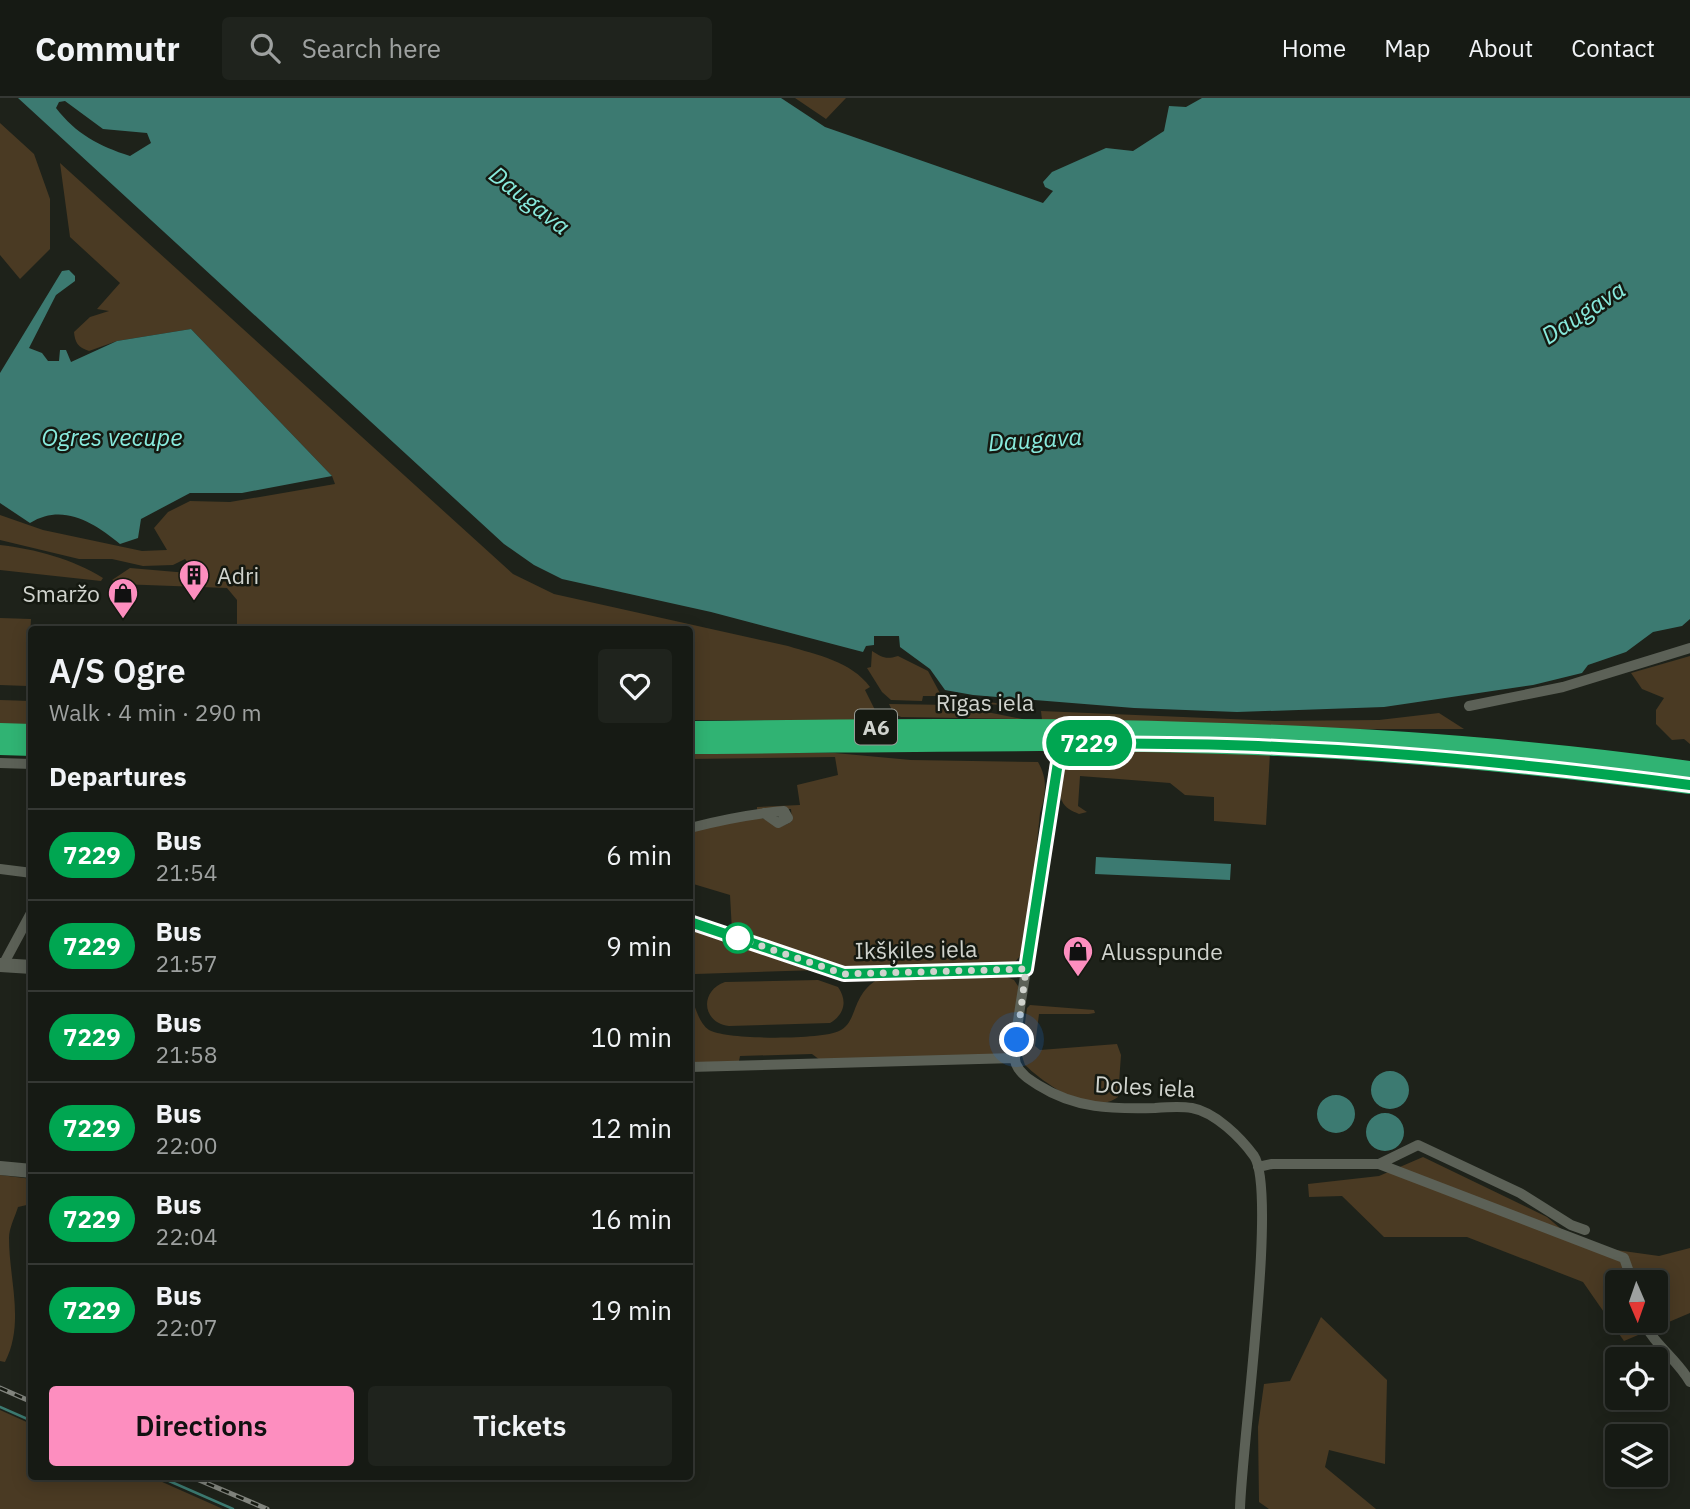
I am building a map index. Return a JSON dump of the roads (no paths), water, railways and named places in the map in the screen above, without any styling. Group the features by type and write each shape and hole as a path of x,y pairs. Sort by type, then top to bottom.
{"highway":[{"name":"Rīgas iela","path":"693,730 1279,739"},
{"path":"0,732 28,733"},
{"name":"Rīgas iela","path":"693,745 1062,735"},
{"name":"A6","path":"1279,739 1482,746 1690,770"},
{"name":"A6","path":"1279,739 1690,785"},
{"path":"0,746 28,747"}],"street":[{"path":"1469,706 1563,687 1690,649"},
{"path":"693,1067 1015,1058 1062,735"},
{"path":"0,763 28,764"},
{"path":"693,827 764,813"},
{"path":"0,869 28,872"},
{"path":"28,918 2,965 28,967"},
{"name":"Ikšķiles iela","path":"693,923 844,974 1026,969"},
{"name":"Doles iela","path":"1015,1058 1022,1074 1033,1082 1081,1105 1106,1108 1182,1107 1203,1111 1226,1128 1255,1157 1258,1167"},
{"path":"1380,1164 1418,1145 1520,1193 1570,1225 1585,1230"},
{"path":"1240,1509 1261,1244 1258,1167 1272,1164 1380,1164 1624,1258 1628,1270"},
{"path":"0,1168 28,1171"},
{"path":"1650,1334 1681,1366 1690,1382"}],"water":[{"name":"Daugava","path":"18,98 781,98 825,127 1043,203 1053,191 1045,187 1043,182 1052,172 1106,148 1133,151 1164,131 1169,106 1186,107 1202,98 1690,98 1690,619 1682,626 1653,632 1626,652 1588,665 1582,673 1533,685 1384,707 1237,712 1134,708 973,695 945,690 930,669 900,647 899,636 874,636 874,645 866,646 863,652 711,612 562,579 534,565 504,544","holes":["65,101 103,129 147,133 151,143 130,156 108,148 72,125 56,108 59,102"]},
{"name":"Ogres vecupe","path":"69,270 75,276 75,281 56,295 29,348 42,353 48,361 59,361 60,350 66,350 71,362 117,341 191,329 332,476 242,493 190,493 141,519 138,538 120,544 88,522 77,518 54,515 30,523 0,503 0,373 62,271"},
{"path":"1096,857 1231,864 1230,880 1095,874"},
{"path":"1390,1071 1403,1077 1409,1090 1403,1103 1390,1109 1377,1103 1371,1090 1377,1077"},
{"path":"1336,1095 1349,1101 1355,1114 1349,1127 1336,1133 1323,1127 1317,1114 1323,1101"},
{"path":"1385,1113 1398,1119 1404,1132 1398,1145 1385,1151 1372,1145 1366,1132 1372,1119"}],"waterway":[{"path":"0,1407 28,1419"},
{"path":"167,1480 233,1509"}],"railway":[{"path":"0,1388 28,1400"},
{"path":"199,1480 267,1509"}],"place":[{"name":"Adri","path":"194,602"},
{"name":"Smaržo","path":"123,620"},
{"name":"Alusspunde","path":"1078,978"}]}
